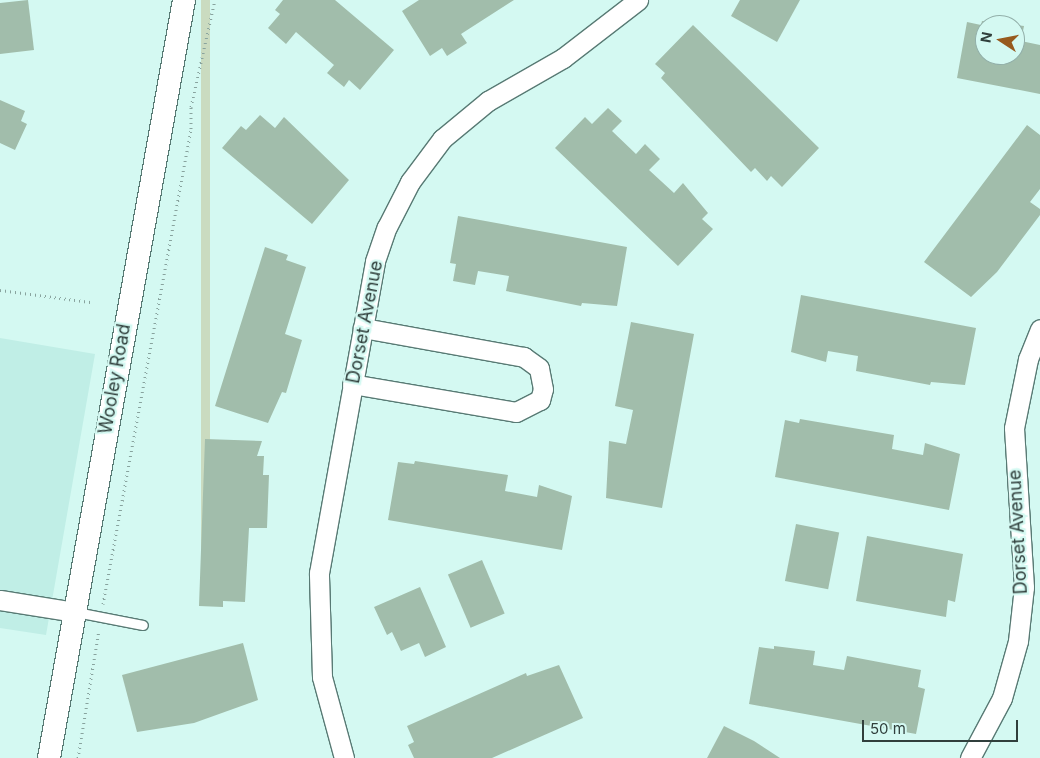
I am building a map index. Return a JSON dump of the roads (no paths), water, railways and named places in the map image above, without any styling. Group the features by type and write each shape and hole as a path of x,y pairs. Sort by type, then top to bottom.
{"street":[{"name":"Wooley Road","path":"49,758 184,0"},
{"name":"Dorset Avenue","path":"344,758 322,677 318,607 319,573 375,262 387,227 424,160 442,139 488,101 563,58 638,0"},
{"path":"352,384 516,412 540,400 543,389 540,368 524,357 363,328"},
{"name":"Dorset Avenue","path":"970,758 1002,698 1018,641 1024,587 1014,434 1019,395 1040,328"},
{"path":"0,600 74,612"}],"lane":[{"path":"74,612 143,625"}]}
